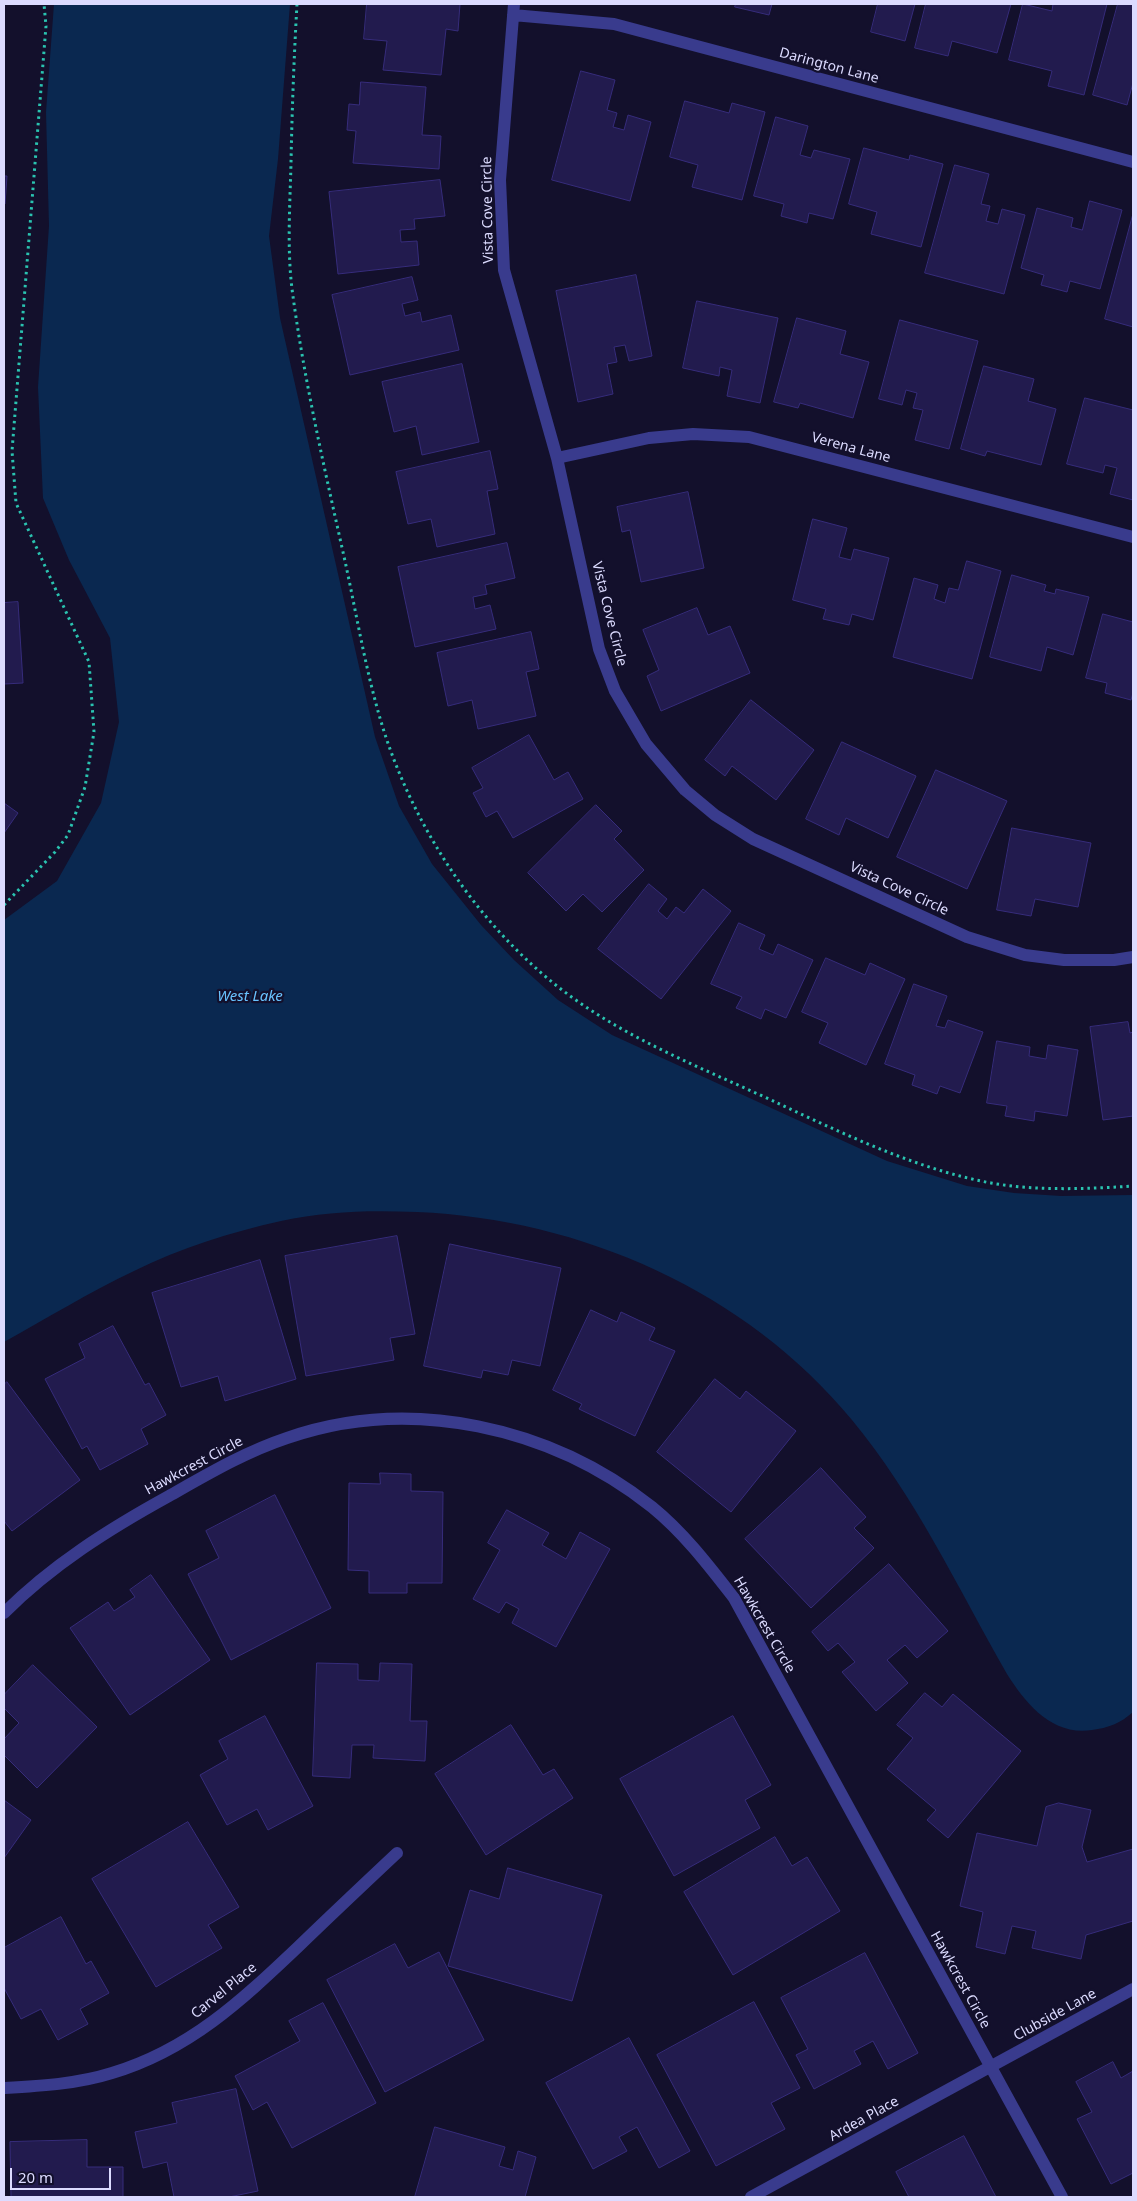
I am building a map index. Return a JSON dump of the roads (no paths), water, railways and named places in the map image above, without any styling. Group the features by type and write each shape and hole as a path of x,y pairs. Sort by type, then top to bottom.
{"street":[{"name":"Darington Lane","path":"514,9 614,24 1133,162"},
{"name":"Vista Cove Circle","path":"514,9 500,180 504,270 557,458 600,649 615,691 646,744 685,790 715,815 753,839 967,937 1025,955 1064,960 1114,960 1133,957"},
{"name":"Verena Lane","path":"557,458 649,438 693,434 749,437 1133,537"},
{"name":"Hawkcrest Circle","path":"4,1614 25,1592 74,1553 118,1524 238,1457 288,1437 327,1426 388,1419 442,1420 480,1426 541,1443 603,1472 652,1507 692,1545 734,1598 1062,2197"},
{"name":"Carvel Place","path":"4,2088 54,2085 112,2073 168,2051 213,2023 247,1995 397,1853"},
{"name":"Clubside Lane","path":"991,2067 1133,1989"},
{"name":"Ardea Place","path":"752,2197 991,2067"}],"water":[{"name":"West Lake","path":"54,4 290,4 278,159 269,236 280,318 375,737 399,806 432,864 481,925 514,960 558,1000 612,1035 887,1161 967,1186 1014,1193 1061,1196 1133,1195 1133,1712 1124,1719 1103,1728 1078,1731 1053,1723 1042,1716 1023,1696 1007,1674 935,1543 875,1449 852,1420 810,1374 762,1334 711,1299 656,1270 599,1247 539,1229 478,1218 417,1212 349,1212 298,1218 263,1225 169,1255 101,1288 4,1342 4,920 57,881 101,803 119,722 110,638 69,560 43,498 38,387 49,226 46,112"}]}
